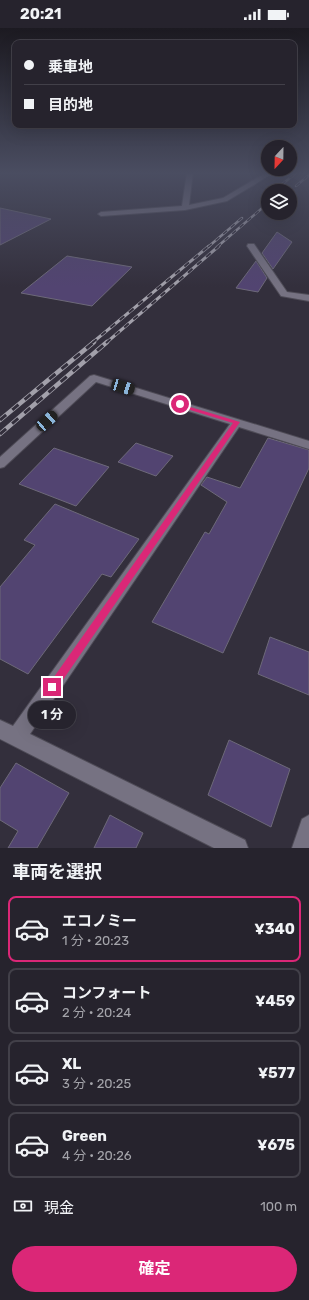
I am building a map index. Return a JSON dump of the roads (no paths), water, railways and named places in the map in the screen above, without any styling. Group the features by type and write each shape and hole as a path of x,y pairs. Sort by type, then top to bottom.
{"street":[{"path":"101,214 153,210"},
{"path":"251,246 284,294 309,298"},
{"path":"0,464 94,378 309,445"},
{"path":"237,422 9,733 237,848"},
{"path":"303,848 309,826"}],"railway":[{"path":"217,247 260,210"},
{"path":"208,247 242,218"},
{"path":"92,343 209,246"},
{"path":"106,343 219,246"},
{"path":"0,420 94,342"},
{"path":"0,434 107,342"}]}
